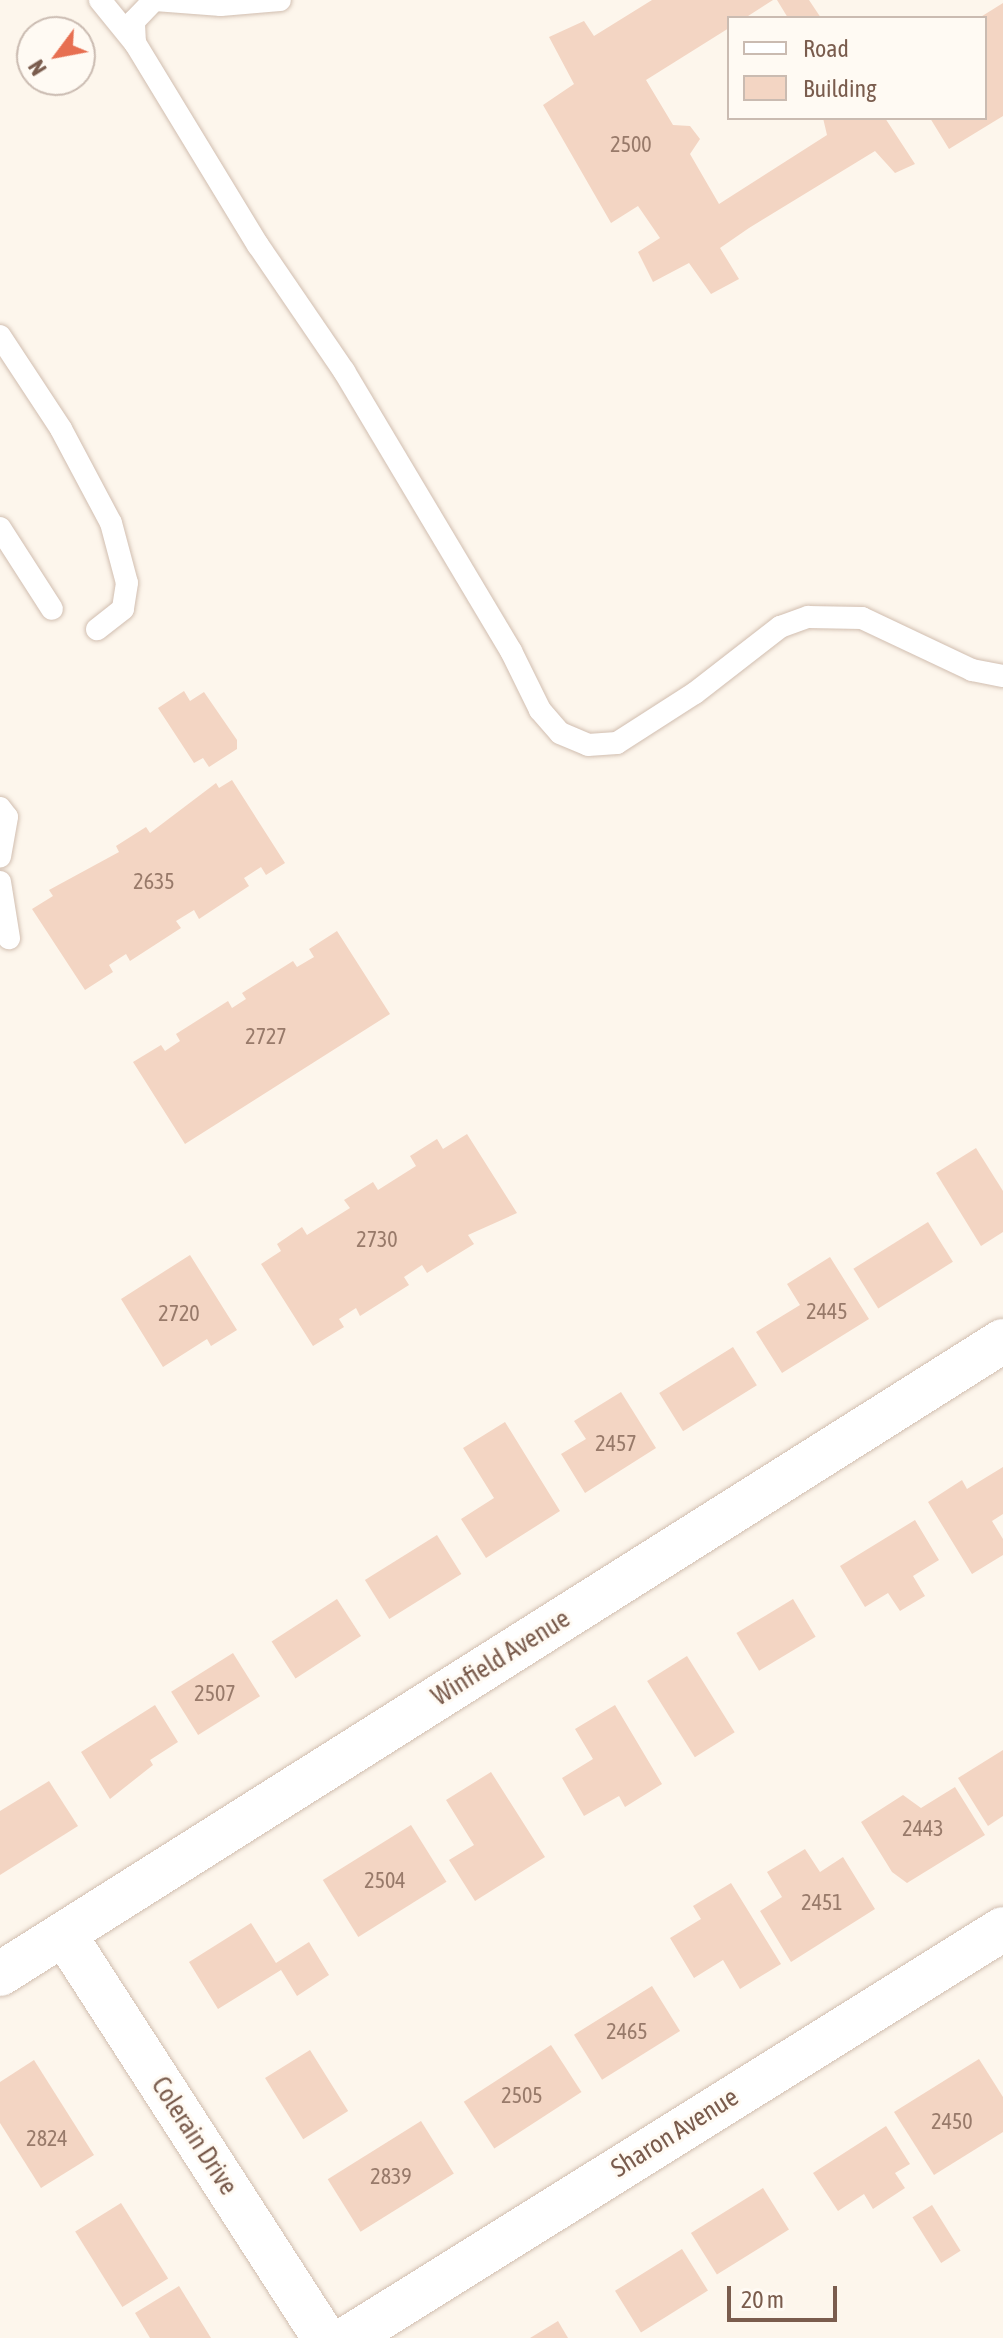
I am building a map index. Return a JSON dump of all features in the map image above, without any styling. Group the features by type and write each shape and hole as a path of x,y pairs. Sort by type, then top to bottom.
{"street":[{"name":"Winfield Avenue","path":"0,1974 1003,1341"},
{"name":"Sharon Avenue","path":"348,2338 1003,1929"},
{"name":"Colerain Drive","path":"64,1934 324,2338"}],"lane":[{"path":"100,0 135,43 258,245 344,371 511,651 540,710 560,733 588,745 617,743 695,693 780,627 808,617 862,618 972,670 1003,676"},
{"path":"135,43 134,21 154,0 221,5 280,0"},
{"path":"0,336 61,429 111,523 127,583 123,609 97,629"},
{"path":"0,528 52,609"},
{"path":"0,808 7,817 0,856"},
{"path":"0,882 9,938"}],"building":[{"path":"652,0 773,0 748,16 727,16 727,29 646,80 673,125 690,126 700,139 690,154 719,204 827,135 823,120 886,120 915,164 895,173 875,151 749,228 720,248 739,279 711,294 689,263 653,282 638,252 660,238 638,206 611,223 543,105 574,84 549,37 584,21 594,36"},
{"path":"777,0 809,0 820,16 787,16"},
{"path":"1003,3 1003,116 949,149 931,120 987,120 987,16 982,16"},
{"path":"184,691 190,701 204,692 237,740 237,749 209,767 203,758 194,763 158,708"},
{"path":"232,780 285,863 266,875 261,867 244,878 249,886 199,919 194,910 176,921 181,928 130,961 126,954 109,965 113,972 85,990 32,909 53,896 49,890 119,852 116,846 146,827 150,833 216,783 219,788"},
{"path":"337,931 390,1014 185,1144 133,1062 161,1045 165,1051 180,1041 176,1034 228,1001 232,1008 246,999 242,993 293,961 297,967 314,957 309,949"},
{"path":"467,1134 517,1213 468,1235 474,1244 427,1273 422,1265 404,1277 409,1285 360,1316 356,1308 339,1319 344,1327 313,1346 261,1264 281,1251 277,1244 302,1227 307,1235 350,1208 344,1200 373,1182 378,1190 416,1166 410,1156 437,1139 443,1149"},
{"path":"976,1148 1003,1191 1003,1232 981,1246 936,1173"},
{"path":"928,1222 953,1262 878,1308 853,1269"},
{"path":"190,1255 237,1330 211,1346 207,1339 163,1367 121,1299"},
{"path":"830,1257 869,1319 782,1373 756,1332 800,1305 787,1284"},
{"path":"733,1347 757,1385 683,1431 659,1393"},
{"path":"621,1392 656,1448 585,1493 561,1454 586,1439 574,1421"},
{"path":"505,1422 560,1511 486,1558 461,1519 494,1498 463,1448"},
{"path":"1003,1467 1003,1514 992,1521 1003,1539 1003,1555 972,1574 928,1502 962,1480 967,1489"},
{"path":"915,1520 939,1560 913,1576 925,1596 900,1611 888,1593 865,1607 840,1566"},
{"path":"437,1535 461,1574 389,1619 365,1580"},
{"path":"337,1599 361,1636 296,1678 272,1641"},
{"path":"793,1599 816,1637 759,1671 736,1633"},
{"path":"233,1653 260,1696 198,1735 171,1692"},
{"path":"687,1656 735,1732 695,1757 647,1681"},
{"path":"155,1705 178,1742 150,1760 153,1765 110,1799 81,1752"},
{"path":"615,1705 662,1784 625,1807 619,1796 584,1816 562,1778 593,1759 575,1729"},
{"path":"1003,1750 1003,1816 988,1826 958,1778"},
{"path":"491,1772 545,1857 475,1901 449,1860 474,1845 446,1800"},
{"path":"49,1781 78,1826 0,1875 0,1811"},
{"path":"955,1787 985,1835 907,1883 892,1872 861,1822 903,1795 921,1808"},
{"path":"411,1825 447,1882 358,1937 323,1880"},
{"path":"805,1849 820,1872 843,1857 875,1909 791,1962 760,1911 782,1897 767,1872"},
{"path":"731,1883 781,1964 740,1989 723,1960 694,1978 670,1938 701,1919 693,1906"},
{"path":"251,1923 276,1963 309,1942 329,1975 297,1996 281,1970 218,2009 189,1962"},
{"path":"652,1986 680,2031 602,2080 574,2035"},
{"path":"551,2045 581,2092 494,2149 464,2102"},
{"path":"310,2050 348,2111 303,2139 265,2078"},
{"path":"979,2059 1003,2097 1003,2132 934,2175 894,2112"},
{"path":"34,2060 94,2155 41,2188 0,2123 0,2082"},
{"path":"421,2121 454,2174 361,2232 328,2179"},
{"path":"886,2126 910,2164 895,2173 905,2188 873,2209 864,2194 838,2211 813,2173"},
{"path":"763,2188 789,2230 717,2275 691,2233"},
{"path":"121,2203 168,2278 122,2307 75,2232"},
{"path":"932,2205 961,2251 941,2263 912,2217"},
{"path":"682,2249 708,2291 641,2332 615,2291"},
{"path":"179,2286 211,2338 150,2338 135,2313"},
{"path":"558,2321 568,2338 530,2338"}]}
